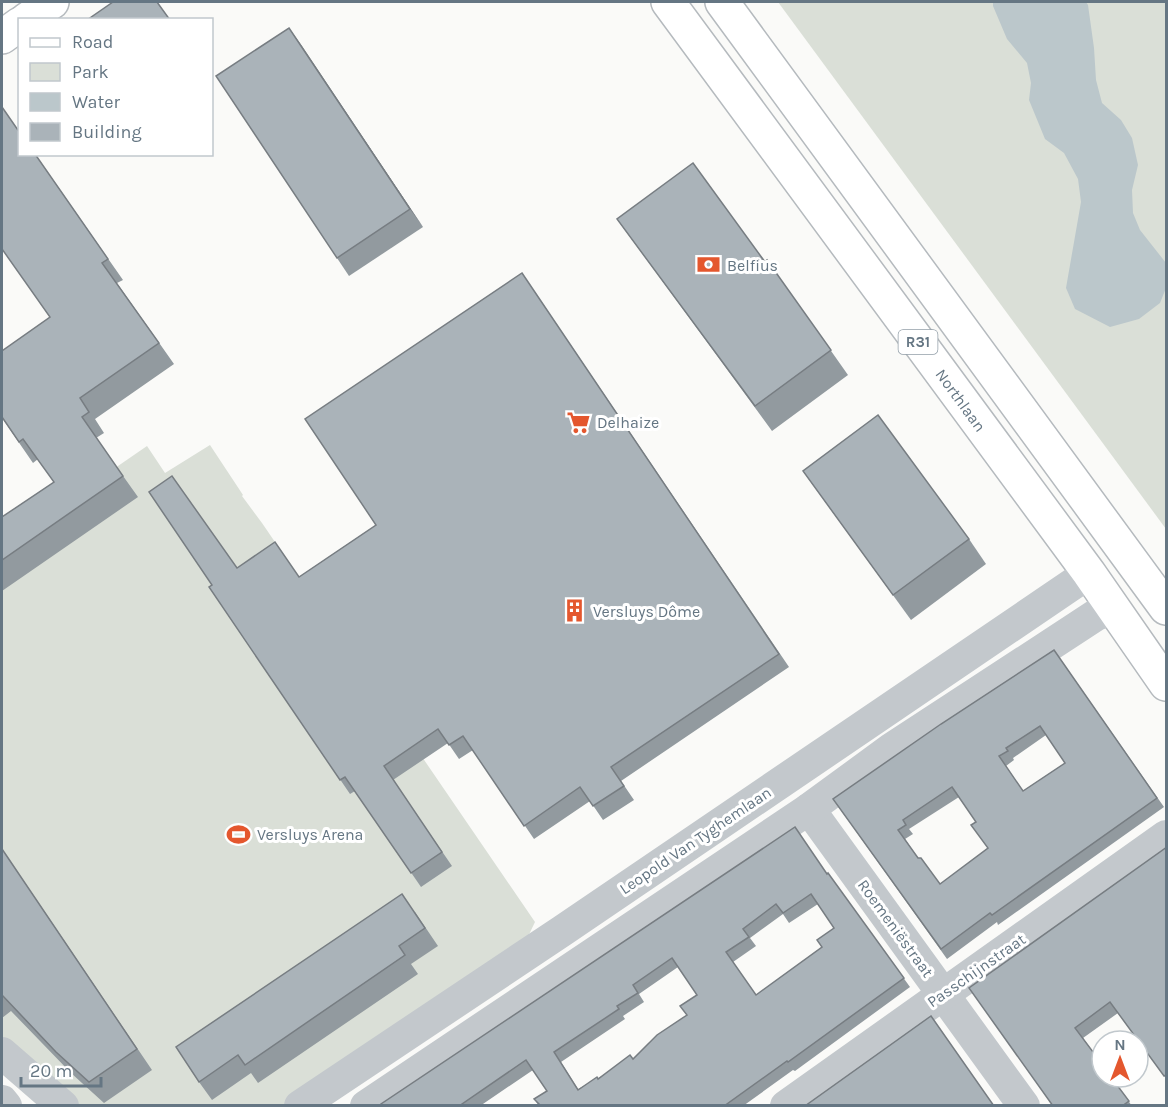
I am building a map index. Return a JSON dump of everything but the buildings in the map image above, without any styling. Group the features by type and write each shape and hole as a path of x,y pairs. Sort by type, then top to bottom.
{"main road":[{"path":"29,18 52,2"},
{"name":"Northlaan","path":"668,2 1089,573 1112,609 1167,684"},
{"name":"R31","path":"722,2 1167,608"},
{"path":"2,37 18,25"}],"street":[{"name":"Leopold Van Tyghemlaan","path":"300,1106 1089,573"},
{"path":"366,1106 809,809 891,749 1096,615 1112,609"},
{"name":"Roemeniëstraat","path":"809,809 1024,1106"},
{"name":"Passchijnstraat","path":"786,1106 1167,836"},
{"path":"2,1053 63,1106"},
{"path":"2,1101 6,1106"}],"green space":[{"path":"778,2 1166,2 1166,529"},
{"name":"Versluys Arena","path":"210,445 242,496 535,922 523,947 289,1105 75,1105 2,1044 2,546 147,446 165,473"}],"water":[{"path":"993,2 1086,2 1088,5 1096,80 1102,103 1121,120 1132,138 1138,165 1132,190 1133,213 1140,230 1166,263 1166,288 1160,303 1139,319 1110,327 1075,309 1066,288 1081,202 1078,179 1064,153 1045,139 1029,100 1031,83 1027,63 1007,39"}],"place":[{"name":"Belfius","path":"709,265"},
{"name":"Delhaize","path":"579,422"},
{"name":"Versluys Dôme","path":"575,611"},
{"name":"Versluys Arena","path":"239,834"}]}
